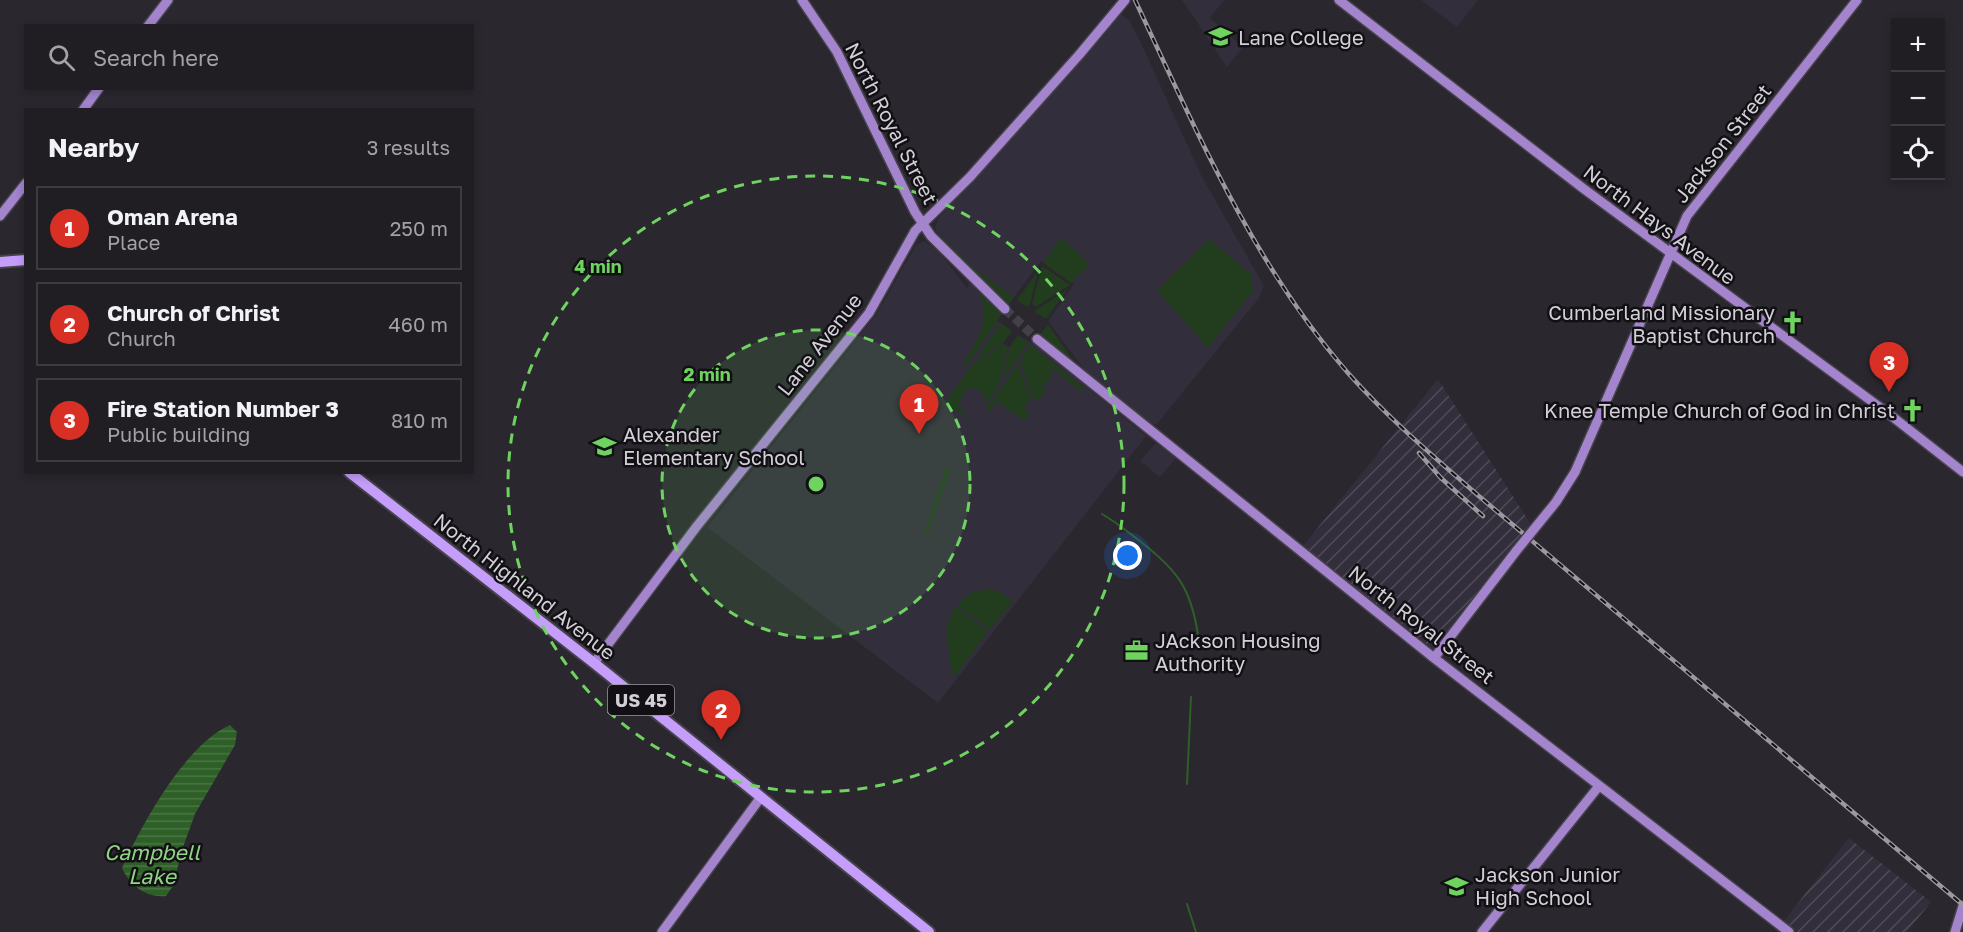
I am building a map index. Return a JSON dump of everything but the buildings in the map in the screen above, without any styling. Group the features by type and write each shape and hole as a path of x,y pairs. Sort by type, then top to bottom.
{"main road":[{"path":"0,262 24,260"},
{"name":"North Highland Avenue","path":"352,474 594,663 929,932"}],"street":[{"path":"150,24 168,0"},
{"name":"North Royal Street","path":"802,0 837,52 905,195 931,236 1005,309"},
{"name":"Lane Avenue","path":"594,663 697,526 869,313 905,247 923,223 970,177 1085,49 1125,0"},
{"name":"North Hays Avenue","path":"1339,0 1671,254 1889,414 1963,472"},
{"name":"Jackson Street","path":"1434,658 1556,502 1575,472 1688,216 1857,0"},
{"path":"84,108 98,90"},
{"path":"0,216 24,186"},
{"name":"North Royal Street","path":"1037,339 1434,658 1790,932"},
{"path":"1482,932 1599,786"},
{"path":"662,932 761,797"},
{"path":"1955,932 1963,906"}],"shaded area":[{"name":"Lane College","path":"1182,0 1224,0 1210,18 1243,47 1227,67"},
{"path":"1421,0 1478,0 1457,27"},
{"path":"1121,14 1129,20 1202,177 1264,286 1259,298 1157,424 1151,424 1086,372 1048,321 1074,284 1041,261 1008,305 938,234 935,228 939,217"},
{"path":"937,233 972,267 1014,297 1008,305"},
{"path":"1061,238 1090,264 1071,283 1043,263"},
{"path":"1209,239 1251,274 1253,291 1208,348 1157,290"},
{"path":"924,241 937,249 967,288 971,281 1002,314 997,321 1012,331 1003,342 1005,346 1010,347 1018,335 1034,344 1146,436 938,703 707,527 876,315 916,245"},
{"path":"1042,266 1070,285 1036,307 1032,304"},
{"path":"1038,271 1030,304 1028,307 1017,300"},
{"path":"1068,289 1046,319 1035,312 1037,309"},
{"path":"978,290 1002,314 967,366 963,363 978,337 984,319 982,300"},
{"path":"1001,323 1012,331 1003,343 974,362"},
{"path":"1048,324 1074,362 1040,335"},
{"path":"1018,335 1028,343 1002,381 1010,347"},
{"path":"1004,344 1008,347 998,387 986,405 983,393 974,388 967,389 960,400 962,412 972,421 945,403 971,366"},
{"path":"1031,345 1084,388 1081,391 1051,368 1049,370 1053,374 1043,387 1046,390 1038,401 1032,396 1020,360"},
{"path":"1018,364 1031,399 1024,408 1030,413 1024,420 996,401 990,413 987,408"},
{"path":"1438,379 1530,523 1433,649 1303,546"},
{"path":"1156,443 1176,458 1160,477 1140,461"},
{"path":"946,467 950,470 928,532 929,536 925,533"},
{"path":"987,589 998,591 1013,601 990,630 957,605 972,592"},
{"path":"955,606 988,632 955,676 954,673 952,675 946,629"},
{"path":"1849,838 1931,902 1907,932 1796,932 1783,922"}],"water":[{"name":"Campbell Lake","path":"230,725 237,732 235,745 195,814 182,850 173,886 166,896 152,895 140,890 122,868 141,830 181,767 213,735"}],"waterway":[{"path":"1102,514 1141,542 1173,571 1186,592 1198,635"},
{"path":"1187,784 1191,697"},
{"path":"1187,904 1196,932"}],"tunnel":[{"path":"1005,309 1037,339"}],"railway":[{"path":"1135,0 1204,146 1255,241 1283,287 1314,331 1363,390 1395,422 1480,497 1963,905"},
{"path":"1419,453 1441,478 1483,516"}],"place":[{"name":"Lane College","path":"1220,37"},
{"name":"Cumberland Missionary Baptist Church","path":"1793,323"},
{"name":"Fire Station Number 3","path":"1889,392"},
{"name":"Knee Temple Church of God in Christ","path":"1913,410"},
{"name":"Oman Arena","path":"919,434"},
{"name":"Alexander Elementary School","path":"605,446"},
{"name":"JAckson Housing Authority","path":"1137,651"},
{"name":"Church of Christ","path":"721,740"},
{"name":"Jackson Junior High School","path":"1457,886"}]}
